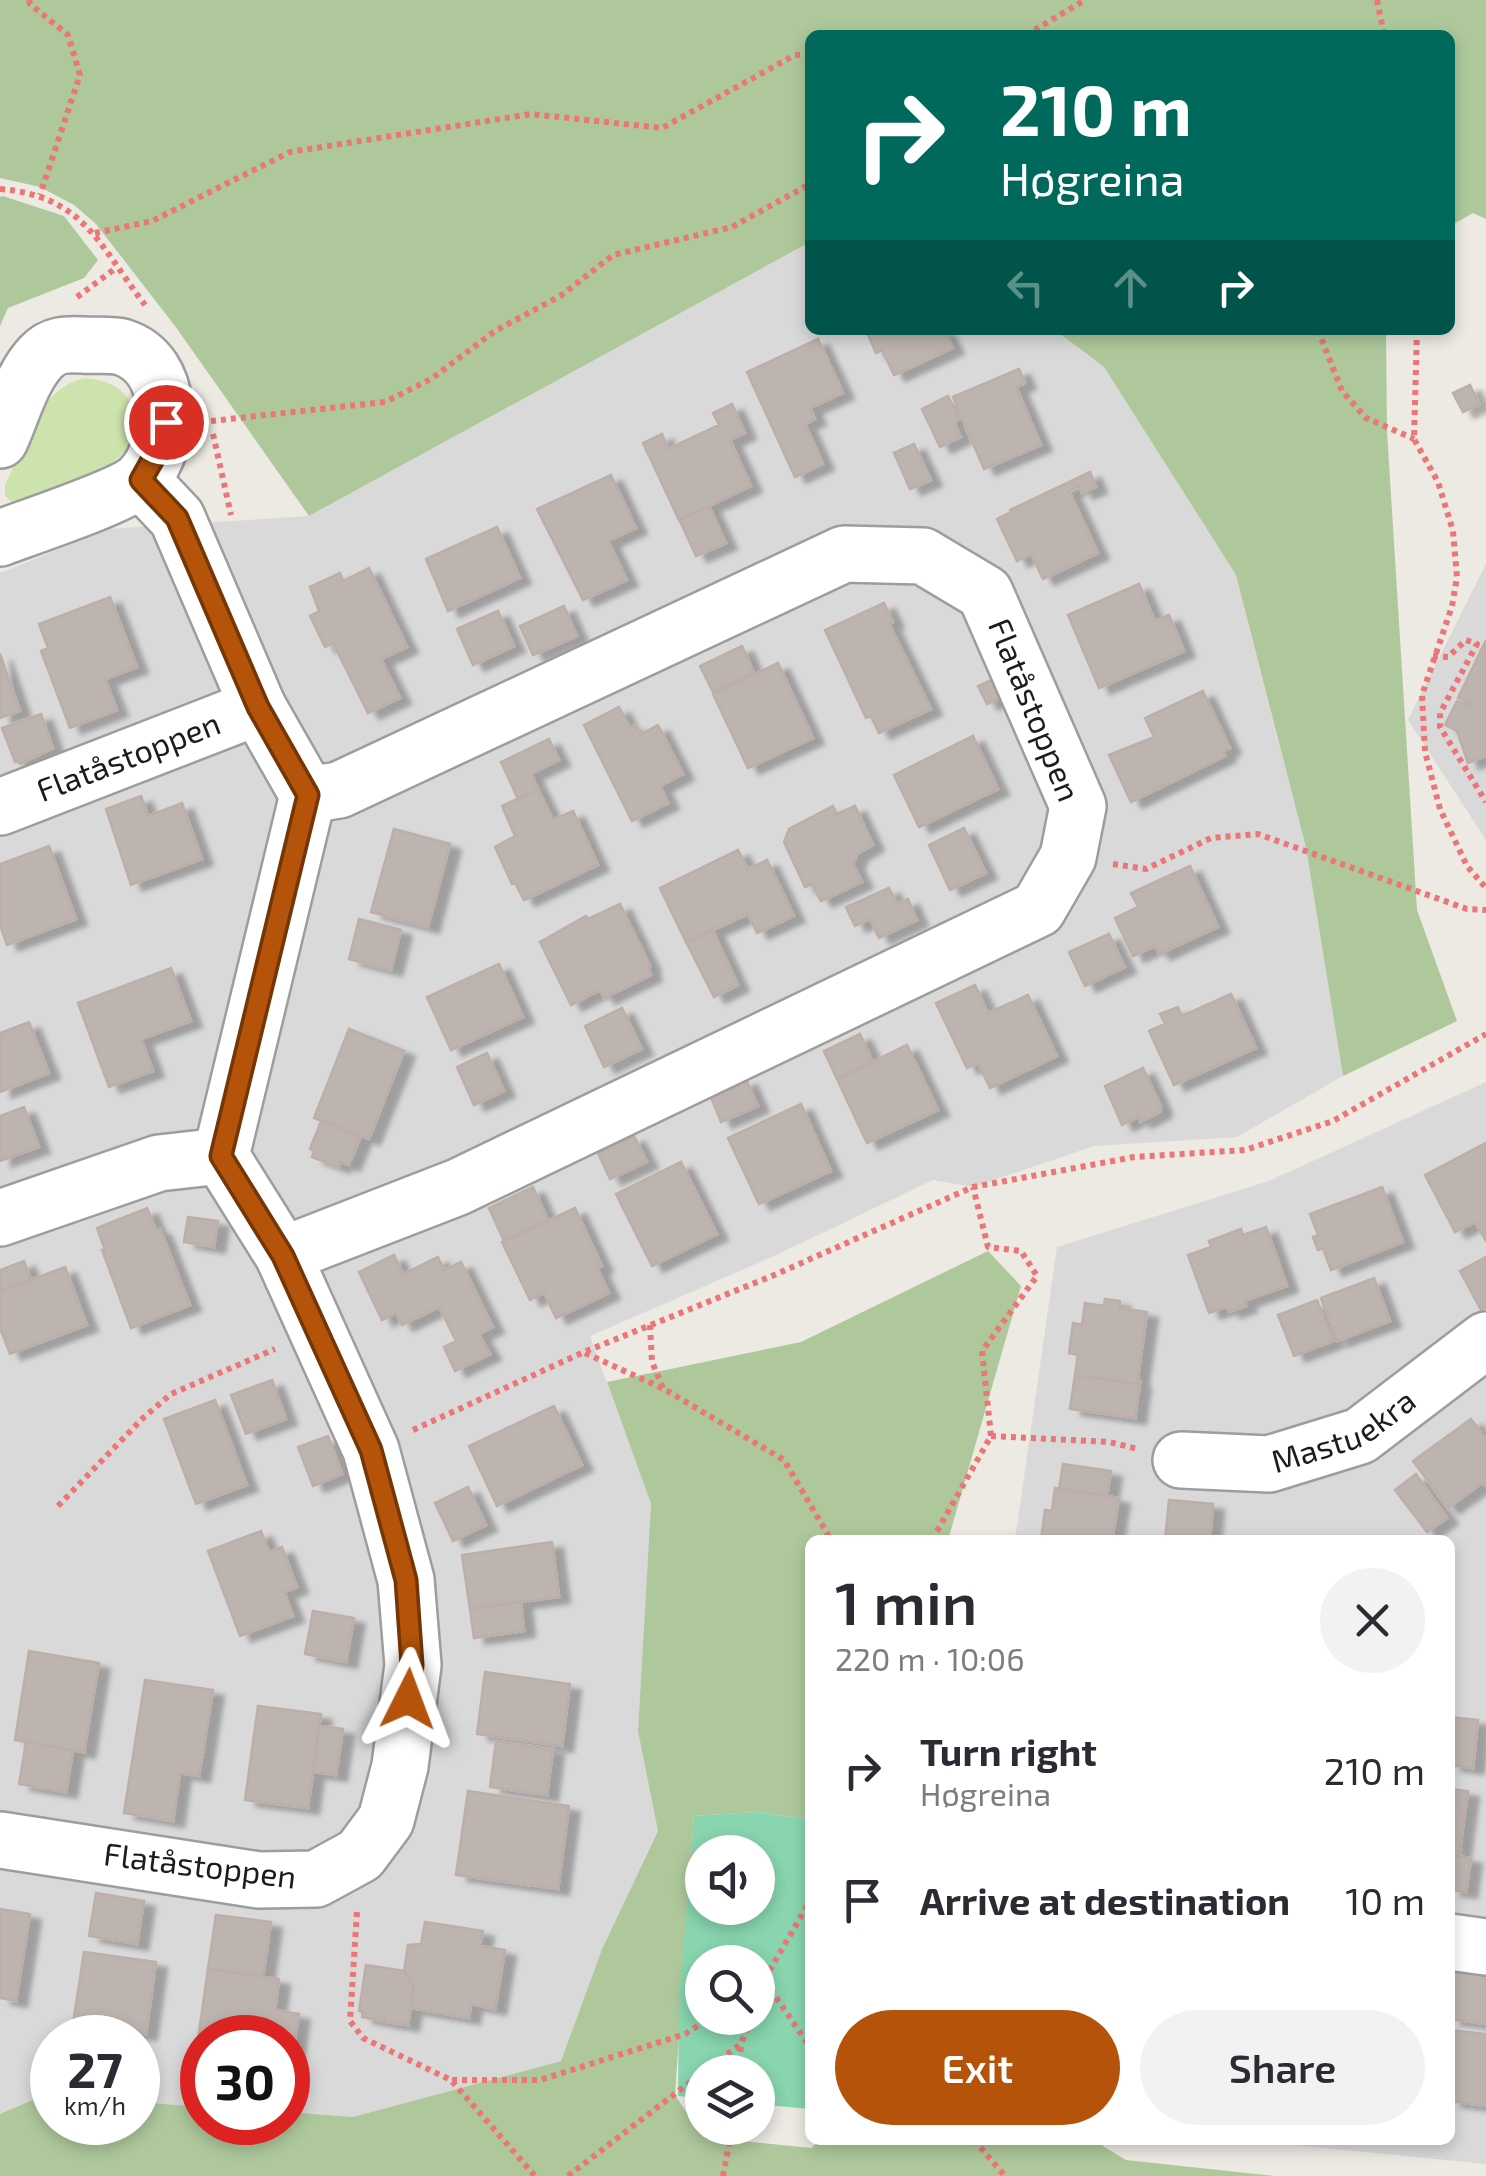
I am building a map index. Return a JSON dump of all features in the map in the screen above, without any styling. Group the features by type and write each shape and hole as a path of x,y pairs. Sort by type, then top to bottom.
{"street":[{"path":"0,440 42,356 61,344 122,347 145,362 164,393 166,422 158,450 141,480 0,538"},
{"name":"Flatåstoppen","path":"141,480 177,518 258,707 308,795 340,790 844,554 923,556 985,593 1078,806 1068,857 1038,909 458,1187 283,1256"},
{"name":"Flatåstoppen","path":"0,807 258,707"},
{"path":"0,1218 159,1163 221,1156 308,795"},
{"name":"Flatåstoppen","path":"0,1840 259,1880 316,1879 360,1856 386,1820 400,1766 412,1665 406,1580 371,1450 283,1256 221,1156"},
{"name":"Mastuekra","path":"1181,1460 1269,1464 1360,1436 1486,1340"},
{"path":"1455,1943 1486,1947"}],"path":[{"path":"29,0 68,35 80,75 40,195"},
{"path":"1035,30 1086,0"},
{"path":"1377,0 1383,30"},
{"path":"95,233 152,221 290,152 531,114 662,128 796,55 805,54"},
{"path":"210,421 385,402 431,379 495,330 562,294 614,255 732,227 805,187"},
{"path":"1320,335 1342,391 1366,418 1414,439"},
{"path":"1417,335 1414,439 1438,482 1453,531 1457,577 1452,606 1422,695 1426,752 1440,809 1467,866 1486,888"},
{"path":"1432,656 1448,657 1466,640 1478,644 1440,713 1440,727 1486,802"},
{"path":"1068,857 1146,869 1211,838 1258,834 1467,909 1486,910"},
{"path":"371,1450 584,1352 973,1187 1134,1157 1245,1150 1333,1120 1486,1034"},
{"path":"935,1535 991,1436 982,1351 1037,1276 1021,1250 988,1247 973,1187"},
{"path":"650,1325 652,1362 664,1389"},
{"path":"58,1506 142,1418 171,1394 317,1330"},
{"path":"584,1352 664,1389 784,1460 828,1535"},
{"path":"991,1436 1109,1442 1181,1460"},
{"path":"360,1856 350,2021 364,2038 451,2080 535,2176"},
{"path":"775,1959 805,1909"},
{"path":"775,2001 805,2040"},
{"path":"451,2080 540,2080 685,2034"},
{"path":"740,2055 744,2035"},
{"path":"727,2055 741,2044"},
{"path":"568,2176 685,2087"},
{"path":"724,2176 729,2145"},
{"path":"978,2145 1005,2176"}],"shaded area":[{"path":"805,245 805,335 1062,335 1104,367 1236,575 1306,849 1343,1076 1237,1137 1094,1146 973,1187 933,1180 772,1257 590,1336 651,1504 638,1731 658,1831 602,1949 561,2061 353,2117 310,2114 310,2015 180,2015 180,2105 160,2104 160,2015 30,2015 30,2101 0,2114 0,573 109,529 309,516"},
{"path":"1486,564 1486,840 1408,720"},
{"path":"1486,1082 1486,2164 1294,2145 1455,2145 1455,1535 1016,1535 1057,1247 1269,1181"}],"green space":[{"path":"0,0 1486,0 1486,219 1473,213 1455,223 1455,30 805,30 805,245 309,516 175,326 96,224 74,205 40,187 0,178"},
{"path":"0,197 64,216 98,260 84,278 8,308 0,326"},
{"path":"1062,335 1386,335 1387,432 1417,910 1457,1021 1343,1076 1306,848 1236,575 1104,367"},
{"path":"85,378 123,392 131,404 135,425 130,443 118,458 80,481 21,503 12,502 5,496 5,486 34,421 55,393"},
{"path":"988,1251 1021,1286 949,1535 805,1535 805,1819 757,1812 694,1816 693,1835 685,1835 687,1925 675,2095 685,2110 685,2145 1101,2145 1126,2160 1274,2176 0,2176 0,2114 30,2101 30,2145 160,2145 160,2104 180,2105 180,2145 310,2145 310,2114 353,2117 561,2061 602,1949 658,1831 638,1731 651,1504 607,1382 801,1342"},
{"path":"757,1812 805,1819 805,2109 775,2106 775,2055 685,2055 685,2097 678,2096 685,1925 775,1925 775,1835 692,1835 694,1816"}],"building":[{"path":"868,335 946,335 953,348 894,375 882,350 876,353"},
{"path":"818,339 843,393 810,408 815,419 805,424 823,464 795,477 747,372"},
{"path":"1019,369 1025,383 1016,387 1041,445 984,469 953,397"},
{"path":"1470,385 1479,404 1463,412 1453,393"},
{"path":"948,396 959,419 954,422 961,437 940,447 922,409"},
{"path":"732,404 745,433 730,440 751,486 679,520 643,443 662,434 668,449 719,425 713,413"},
{"path":"914,444 931,480 910,489 894,453"},
{"path":"1090,472 1096,487 1082,493 1079,486 1069,491 1098,553 1043,579 1031,554 1017,561 997,519"},
{"path":"611,475 636,528 608,541 627,580 583,600 537,509"},
{"path":"709,506 726,543 696,556 679,519"},
{"path":"497,527 520,578 448,611 426,559"},
{"path":"369,568 407,647 381,659 400,698 368,713 333,643 325,647 310,616 319,611 310,587 340,573 343,581"},
{"path":"1139,584 1155,621 1169,615 1184,651 1099,688 1068,615"},
{"path":"110,597 137,667 105,679 117,710 70,728 41,651 48,648 39,624"},
{"path":"884,603 893,622 889,624 931,709 879,733 871,716 866,718 825,630"},
{"path":"564,606 577,636 533,655 520,626"},
{"path":"498,611 514,646 473,665 457,629"},
{"path":"1486,640 1486,756 1468,763 1457,731 1445,725 1457,701 1471,704 1458,698"},
{"path":"742,646 754,673 713,692 700,666"},
{"path":"0,654 20,711 0,718"},
{"path":"778,663 813,738 748,768 713,694"},
{"path":"998,677 1007,695 987,704 978,686"},
{"path":"1203,691 1230,748 1223,751 1225,756 1131,802 1109,755 1154,737 1145,718"},
{"path":"619,707 630,728 635,725 640,735 658,725 683,774 660,786 668,803 632,821 584,725"},
{"path":"41,714 53,748 20,764 15,762 2,728"},
{"path":"973,736 998,789 919,827 894,775"},
{"path":"549,739 559,760 531,774 538,789 518,799 501,762"},
{"path":"538,789 553,820 573,811 598,865 524,900 495,847 515,836 502,806"},
{"path":"141,796 148,816 182,803 202,859 131,885 106,809"},
{"path":"833,806 837,814 855,806 873,845 857,854 853,864 862,882 821,901 812,884 805,887 784,842 789,829"},
{"path":"964,828 986,873 950,890 929,845"},
{"path":"394,829 450,844 428,927 371,912"},
{"path":"49,846 76,919 7,945 0,925 0,864"},
{"path":"738,850 748,869 767,860 794,916 757,933 748,914 686,942 660,888"},
{"path":"1190,866 1218,927 1159,954 1155,946 1133,956 1115,918 1138,907 1131,893"},
{"path":"889,888 897,904 908,899 917,920 879,938 870,919 855,926 846,907"},
{"path":"620,904 651,975 604,998 600,990 571,1005 540,942 586,916 588,919"},
{"path":"359,919 401,930 391,970 349,959"},
{"path":"713,931 738,985 714,997 686,942"},
{"path":"1109,934 1125,967 1085,986 1069,952"},
{"path":"499,964 523,1017 451,1050 427,997"},
{"path":"171,968 191,1021 141,1039 153,1071 109,1087 78,1003"},
{"path":"975,985 988,1013 1028,995 1057,1056 990,1088 978,1063 967,1068 936,1003"},
{"path":"1231,994 1256,1048 1174,1085 1149,1031 1165,1024 1160,1014 1178,1007 1182,1016"},
{"path":"622,1008 642,1049 604,1067 585,1026"},
{"path":"29,1022 49,1073 0,1092 0,1033"},
{"path":"349,1029 404,1051 369,1139 314,1118"},
{"path":"860,1034 873,1062 837,1079 824,1051"},
{"path":"907,1045 938,1110 867,1143 837,1079"},
{"path":"487,1053 504,1091 474,1105 457,1067"},
{"path":"1143,1068 1160,1112 1122,1125 1105,1086"},
{"path":"746,1079 758,1106 721,1122 710,1095"},
{"path":"801,1104 831,1171 759,1204 728,1138"},
{"path":"24,1107 39,1147 0,1161 0,1116"},
{"path":"321,1121 361,1136 349,1165 340,1162 339,1167 312,1157 314,1151 310,1149"},
{"path":"634,1136 647,1162 610,1179 598,1153"},
{"path":"1486,1143 1486,1241 1475,1222 1455,1232 1425,1175"},
{"path":"681,1162 717,1234 652,1266 616,1194"},
{"path":"533,1187 548,1220 504,1241 489,1208"},
{"path":"1382,1187 1403,1242 1331,1270 1323,1248 1318,1250 1313,1237 1318,1235 1310,1214"},
{"path":"147,1208 156,1230 160,1229 190,1305 131,1328 97,1228"},
{"path":"575,1208 602,1266 597,1268 609,1293 556,1318 544,1293 530,1300 502,1242"},
{"path":"188,1217 218,1221 214,1247 184,1242"},
{"path":"1266,1227 1287,1286 1244,1301 1246,1306 1229,1312 1227,1307 1209,1313 1188,1255 1211,1247 1209,1241 1241,1229 1243,1235"},
{"path":"394,1255 403,1274 438,1257 444,1270 461,1262 493,1327 479,1334 490,1354 455,1371 444,1347 456,1341 439,1307 402,1325 396,1313 382,1320 359,1272"},
{"path":"1486,1257 1486,1307 1481,1310 1460,1271"},
{"path":"24,1261 31,1280 0,1291 0,1270"},
{"path":"65,1267 87,1325 10,1354 0,1328 0,1291"},
{"path":"1374,1278 1390,1321 1337,1341 1321,1298"},
{"path":"1105,1299 1120,1301 1119,1308 1147,1312 1137,1384 1075,1375 1078,1355 1069,1353 1073,1323 1082,1325 1085,1303 1104,1306"},
{"path":"1317,1300 1333,1341 1294,1356 1278,1315"},
{"path":"1075,1375 1140,1382 1135,1418 1070,1409"},
{"path":"272,1380 286,1419 246,1434 231,1395"},
{"path":"215,1400 247,1485 196,1504 164,1419"},
{"path":"554,1406 582,1465 497,1506 469,1446"},
{"path":"1471,1419 1486,1439 1486,1486 1482,1483 1448,1508 1413,1461"},
{"path":"328,1436 342,1474 313,1486 298,1447"},
{"path":"1063,1464 1111,1471 1107,1496 1059,1489"},
{"path":"1416,1474 1447,1518 1427,1532 1395,1490"},
{"path":"468,1487 486,1525 453,1541 435,1503"},
{"path":"1055,1488 1119,1498 1113,1535 1042,1535 1045,1510 1052,1511"},
{"path":"1169,1500 1213,1504 1210,1535 1166,1535"},
{"path":"261,1531 269,1552 282,1547 297,1587 284,1592 293,1616 240,1636 208,1551"},
{"path":"552,1542 559,1597 470,1609 462,1555"},
{"path":"521,1602 524,1631 474,1638 470,1609"},
{"path":"313,1611 354,1618 346,1662 305,1654"},
{"path":"29,1651 99,1663 84,1752 15,1740"},
{"path":"485,1672 570,1684 562,1746 477,1734"},
{"path":"145,1680 213,1690 199,1776 180,1773 173,1821 124,1813"},
{"path":"258,1706 321,1714 308,1808 245,1800"},
{"path":"1455,1718 1478,1720 1473,1768 1455,1766"},
{"path":"319,1725 343,1729 336,1775 313,1772"},
{"path":"496,1741 553,1749 547,1795 490,1787"},
{"path":"26,1742 73,1750 66,1792 19,1784"},
{"path":"1455,1790 1468,1791 1459,1856 1455,1856"},
{"path":"468,1791 569,1806 558,1889 456,1875"},
{"path":"1455,1856 1471,1858 1466,1892 1455,1891"},
{"path":"96,1893 144,1901 137,1944 89,1936"},
{"path":"0,1909 30,1914 16,2001 0,1998"},
{"path":"216,1915 271,1922 263,1977 208,1969"},
{"path":"425,1922 483,1931 480,1946 505,1950 495,2009 471,2004 469,2018 411,2008 414,1987 404,1971 408,1945 421,1944"},
{"path":"84,1952 156,1962 149,2015 74,2015"},
{"path":"366,1965 404,1971 414,1987 408,2025 386,2022 385,2016 384,2021 362,2017 363,2012 359,2011"},
{"path":"1455,1967 1486,1971 1486,2024 1455,2020"},
{"path":"208,1969 279,1979 275,2010 299,2014 299,2015 201,2015"},
{"path":"1455,2031 1486,2034 1486,2106 1455,2102"}],"route":[{"path":"166,422 158,450 141,480 177,518 258,707 308,795 221,1156 283,1256 371,1450 406,1580 412,1665 408,1699"}]}
